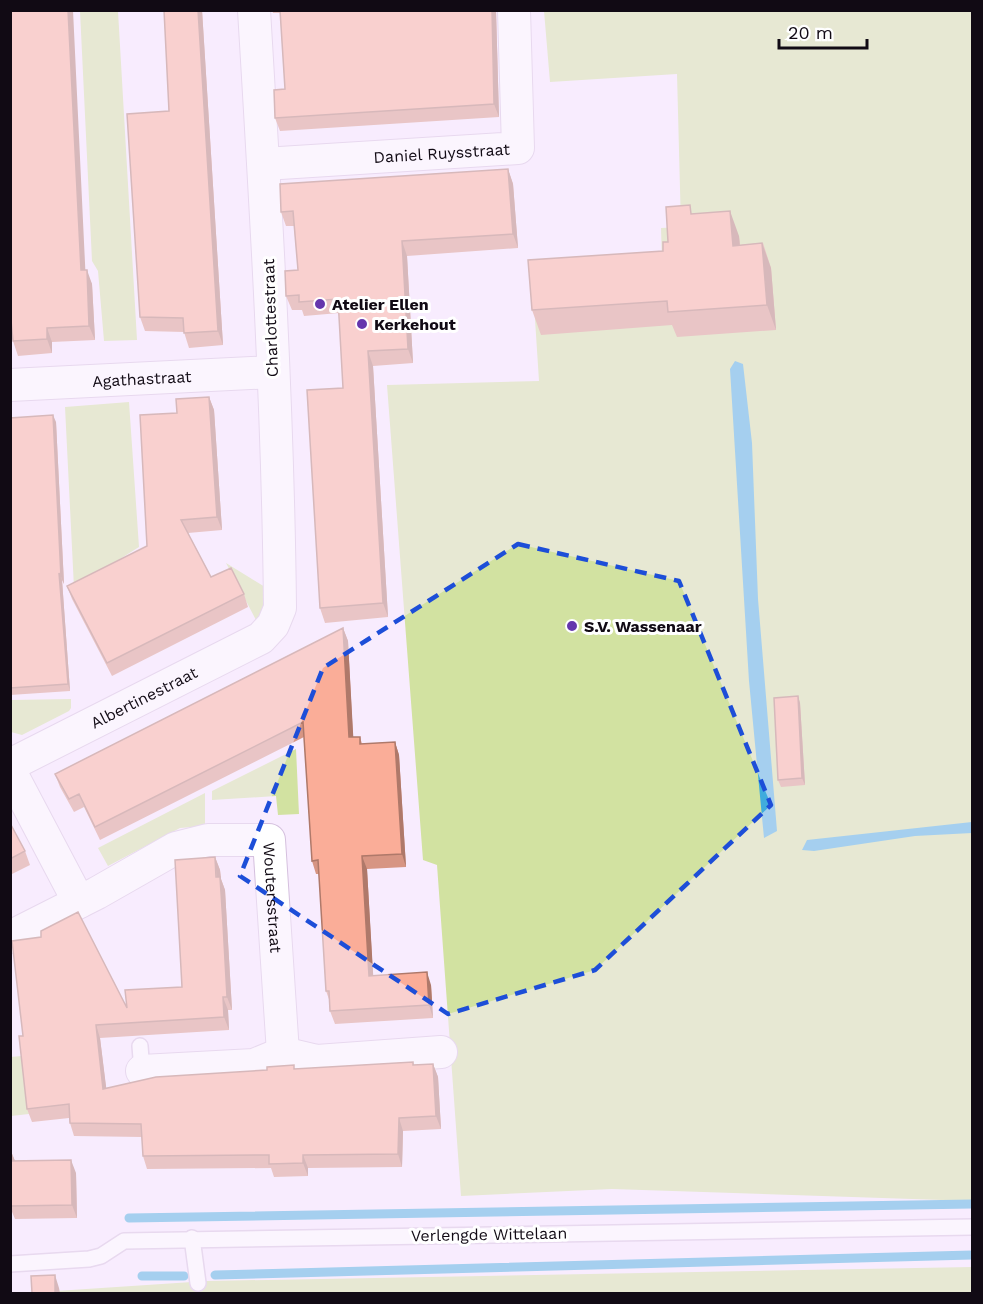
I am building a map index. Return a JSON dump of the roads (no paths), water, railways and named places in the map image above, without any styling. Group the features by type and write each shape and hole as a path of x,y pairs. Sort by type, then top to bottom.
{"street":[{"name":"Charlottestraat","path":"254,10 264,164 273,372 280,608 273,625"},
{"name":"Daniel Ruysstraat","path":"264,164 518,148 514,10"},
{"name":"Agathastraat","path":"10,385 273,372"},
{"name":"Albertinestraat","path":"10,765 261,638 273,625"},
{"path":"10,771 79,902"},
{"name":"Woutersstraat","path":"10,938 176,848 208,840 269,840 283,1053"},
{"path":"141,1059 254,1065 283,1053 317,1061 441,1052"}],"lane":[{"name":"Verlengde Wittelaan","path":"10,1264 89,1259 101,1256 124,1240 972,1227"},
{"path":"192,1238 198,1282"}],"water":[{"path":"735,361 743,364 752,443 758,599 777,831 764,838 749,681 730,369"},
{"path":"972,822 972,833 915,836 814,851 802,850 807,840"}],"waterway":[{"path":"129,1218 972,1204"},
{"path":"215,1275 972,1255"},
{"path":"142,1276 184,1276"}],"place":[{"name":"Atelier Ellen","path":"320,304"},
{"name":"Kerkehout","path":"362,324"},
{"name":"S.V. Wassenaar","path":"572,626"}]}
